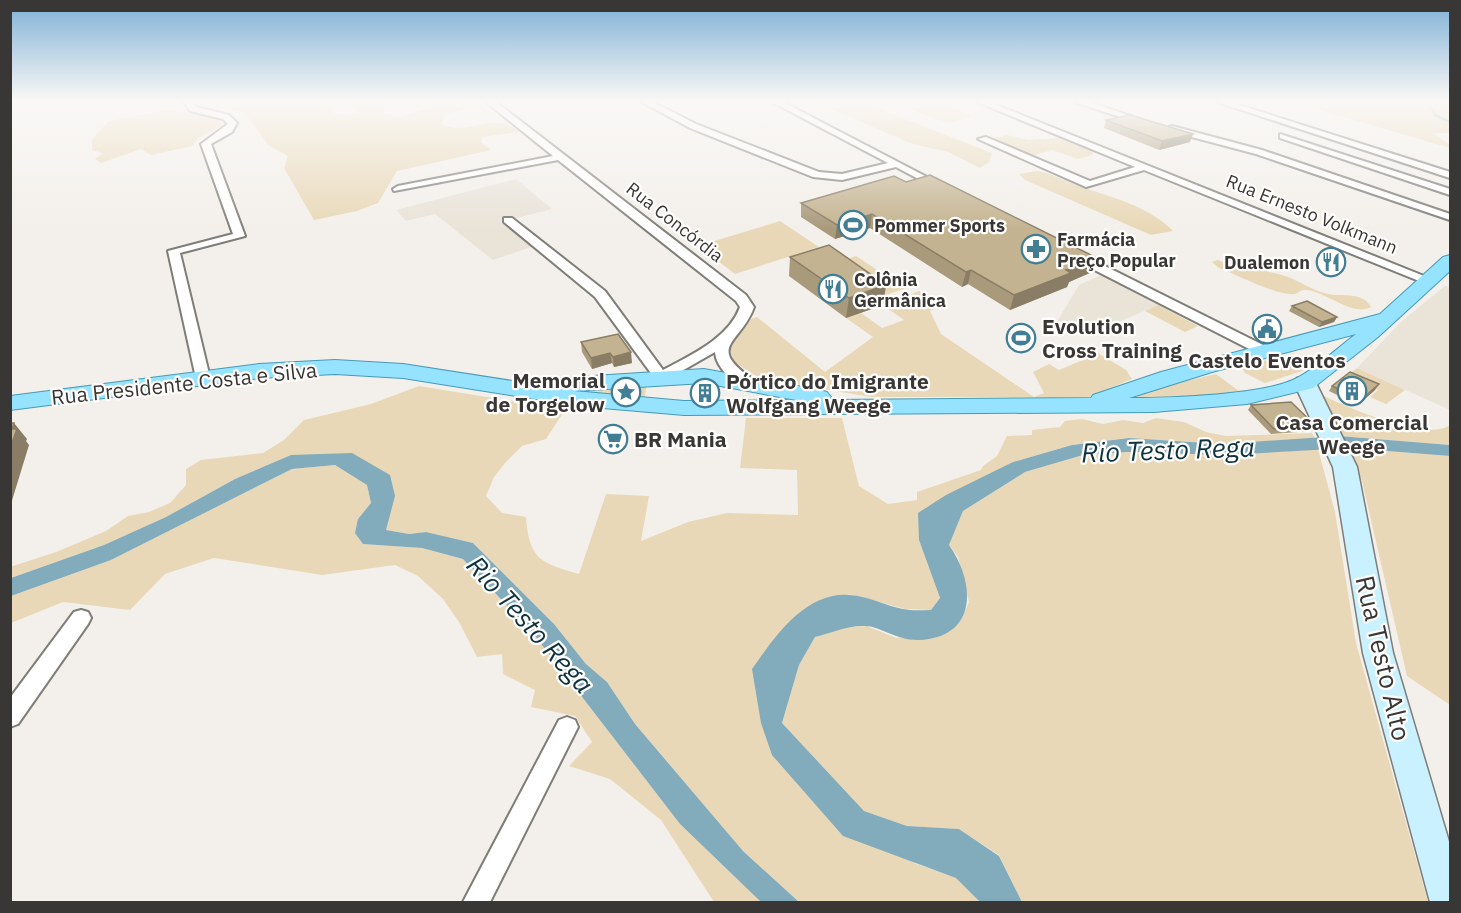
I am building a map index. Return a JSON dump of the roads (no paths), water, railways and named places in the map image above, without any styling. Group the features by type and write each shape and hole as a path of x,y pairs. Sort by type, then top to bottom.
{"main road":[{"name":"Rua Presidente Costa e Silva","path":"10,403 286,369 359,367 579,399 654,406 750,409 1155,405 1273,393 1312,379 1371,333 1450,261"},
{"name":"Rua Presidente Costa e Silva","path":"1086,406 1135,387 1262,350 1384,319"},
{"path":"1262,350 1284,352 1298,358 1312,379"},
{"path":"1225,361 1236,377 1273,393 1328,433"},
{"name":"Rua Presidente Costa e Silva","path":"501,386 563,385 704,376 872,407"},
{"path":"654,406 653,395 662,377"},
{"name":"Rua Testo Alto","path":"1312,379 1328,433 1348,480 1386,685 1449,903"},
{"path":"749,383 757,396 750,409"}],"street":[{"path":"203,378 174,250 239,236 206,145"},
{"name":"Rua Concórdia","path":"544,145 745,302 746,313 726,337 662,377"},
{"path":"740,145 817,175 842,177 897,164"},
{"path":"859,145 958,195"},
{"path":"996,145 1090,185 1144,167"},
{"name":"Rua Ernesto Volkmann","path":"1088,145 1428,280"},
{"path":"1230,145 1270,155 1450,217"},
{"path":"1308,145 1450,192"},
{"path":"1353,145 1450,176"},
{"path":"398,189 560,157"},
{"path":"508,220 600,294 662,377"},
{"path":"1060,247 1262,350"},
{"path":"726,337 720,350 721,357 733,372 749,383"},
{"path":"10,717 81,618"},
{"path":"476,903 567,727"}],"water":[{"name":"Rio Testo Rega","path":"1339,436 1450,445 1450,456 1349,448 1226,455 1127,452 1083,455 1025,472 963,511 949,545 964,576 967,591 966,606 961,619 952,630 938,637 918,640 859,626 815,637 799,665 782,723 864,811 907,826 959,829 999,856 1022,902 980,902 956,878 843,836 772,755 761,723 752,669 792,619 805,608 834,596 850,595 903,609 931,610 940,598 919,540 918,513 946,495 1013,462 1072,445 1129,438 1222,444"},
{"name":"Rio Testo Rega","path":"352,453 390,475 395,496 386,530 409,534 426,532 473,543 554,624 586,664 607,682 635,724 743,851 799,902 761,902 680,824 532,632 463,559 422,548 363,544 355,533 358,519 371,503 367,485 335,465 292,469 111,560 11,596 11,578 104,545 166,517 235,479 291,455"}],"place":[{"name":"Pommer Sports","path":"853,225"},
{"name":"Farmácia Preço Popular","path":"1036,249"},
{"name":"Dualemon","path":"1331,262"},
{"name":"Colônia Germânica","path":"833,289"},
{"name":"Castelo Eventos","path":"1267,329"},
{"name":"Evolution Cross Training","path":"1021,338"},
{"name":"Casa Comercial Weege","path":"1352,391"},
{"name":"Memorial de Torgelow","path":"626,392"},
{"name":"Pórtico do Imigrante Wolfgang Weege","path":"705,393"},
{"name":"BR Mania","path":"613,439"}]}
